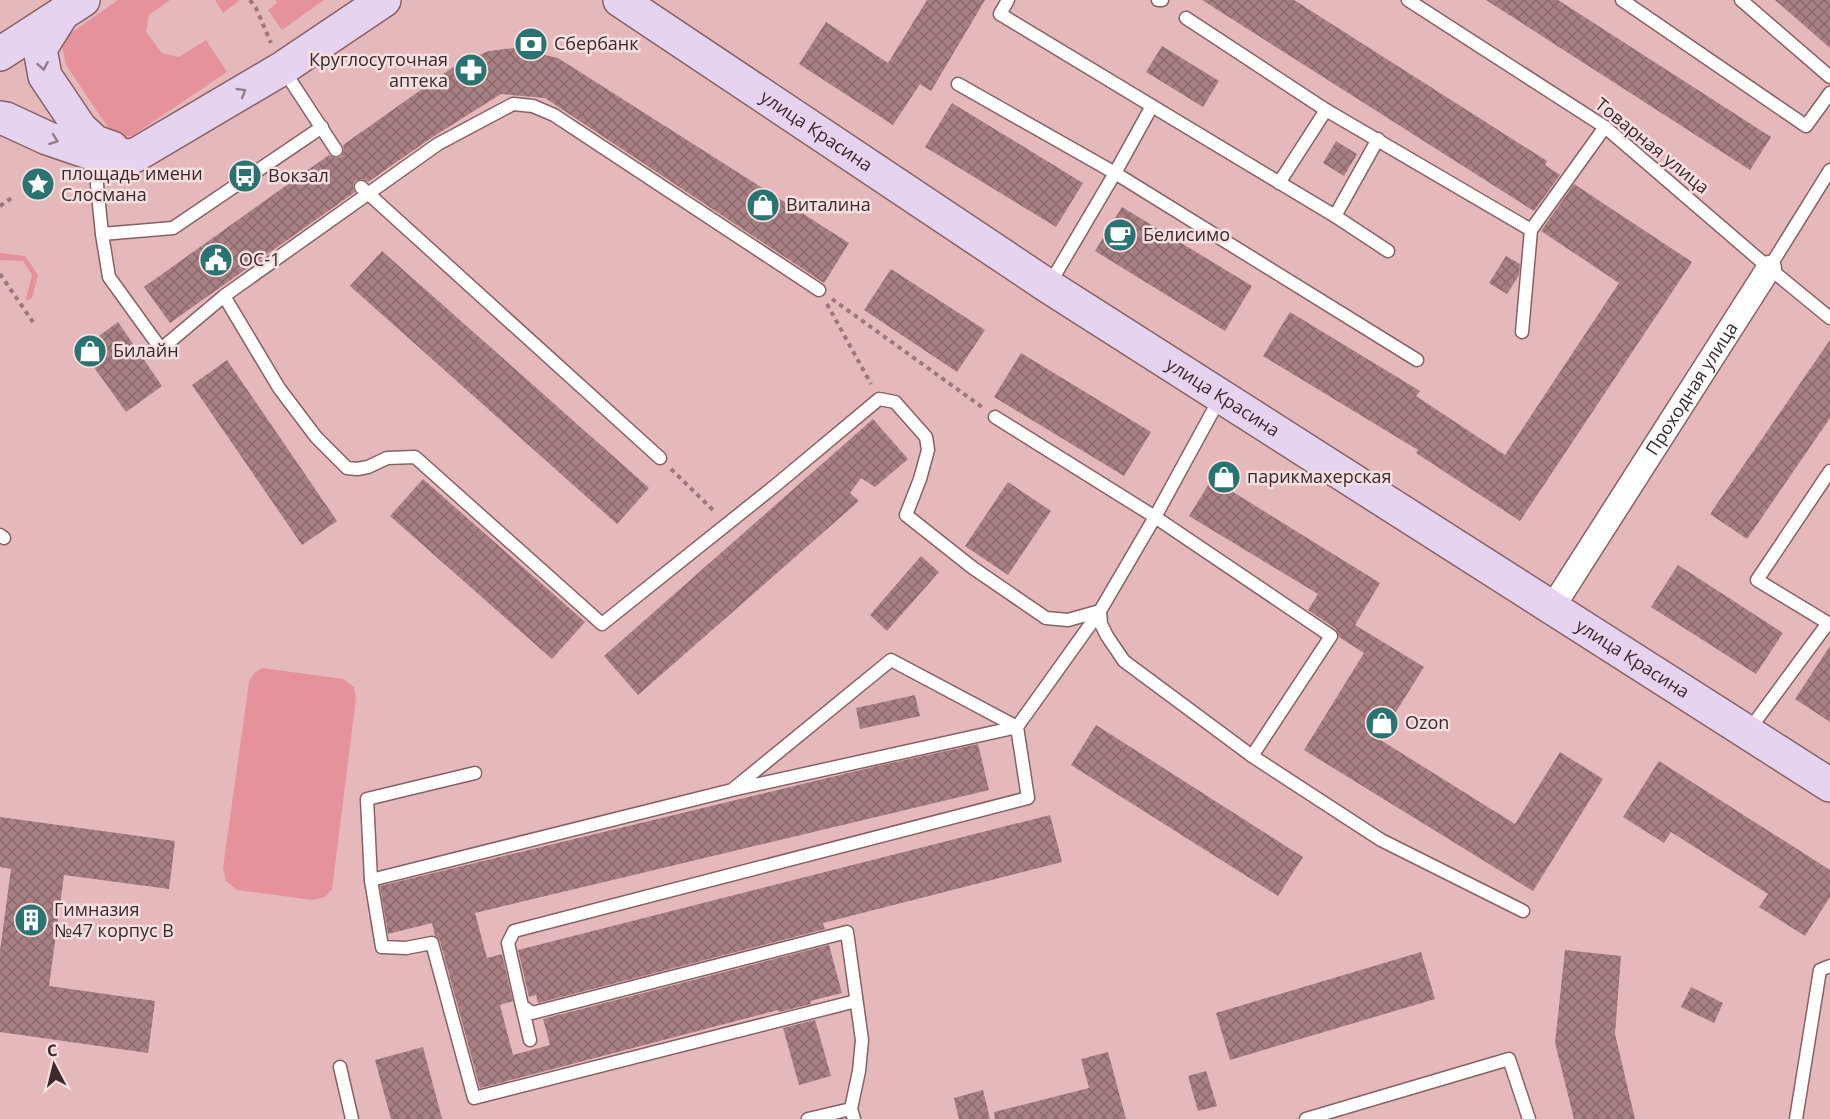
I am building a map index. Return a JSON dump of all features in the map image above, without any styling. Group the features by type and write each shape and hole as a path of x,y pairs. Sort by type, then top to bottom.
{"main road":[{"path":"0,118 47,138 94,154 134,156 282,68 384,0"},
{"name":"улица Красина","path":"620,0 1048,286 1830,785"},
{"path":"73,7 40,49 45,76 80,128 95,142 134,156"},
{"path":"0,54 73,7"}],"street":[{"name":"Проходная улица","path":"1552,608 1769,268"}],"lane":[{"path":"1008,0 1000,14 1193,129 1388,250"},
{"name":"Товарная улица","path":"1408,0 1605,127 1830,318"},
{"path":"1622,0 1806,126 1830,93"},
{"path":"1741,0 1830,77"},
{"path":"1186,18 1326,110 1531,230"},
{"path":"282,68 336,150"},
{"path":"958,84 1114,173 1417,360"},
{"path":"94,154 109,277 161,350 224,296 364,191 438,144 513,104 534,106 554,115 819,290"},
{"path":"1048,286 1152,106"},
{"path":"1279,183 1326,110"},
{"path":"102,234 173,228 322,127"},
{"path":"1522,332 1531,230 1605,127"},
{"path":"1335,216 1378,139"},
{"name":"Проходная улица","path":"1769,268 1830,170"},
{"path":"364,191 660,458"},
{"path":"224,296 279,388 316,437 347,468 368,467 387,458 415,458 602,624 879,399 895,402 926,437 927,450 920,480 906,515 973,567 1046,618 1068,620 1100,611"},
{"path":"371,880 732,790 1017,727 1100,611 1155,517 1221,395"},
{"path":"996,417 1155,517 1331,636 1252,756"},
{"path":"1748,733 1829,624 1757,580 1830,471"},
{"path":"1100,611 1101,624 1124,661 1252,756 1381,840 1523,911"},
{"path":"732,790 891,660 1017,727"},
{"path":"530,1040 508,943 514,931 1028,798 1017,727"},
{"path":"475,773 367,799 371,880 382,947 406,948 432,943 474,1098 856,1001"},
{"path":"522,1006 532,1013 847,932 862,1040 852,1114 808,1119"},
{"path":"1796,1119 1820,970 1830,966"},
{"path":"1305,1119 1509,1059 1529,1119"},
{"path":"340,1067 352,1119"}],"path":[{"path":"250,0 256,8 282,68"},
{"path":"0,206 13,197"},
{"path":"0,274 34,325"},
{"path":"819,290 879,399"},
{"path":"819,290 996,417"},
{"path":"660,458 727,524"}],"shaded area":[{"path":"118,0 170,0 149,15 146,32 162,53 179,57 206,40 227,72 132,136 120,137 111,132 66,65 62,46 71,33"},
{"path":"215,0 238,0 239,1 223,13"},
{"path":"275,0 324,0 282,30 268,10 277,3"},
{"path":"0,253 25,256 38,275 32,298 27,301 25,298 32,275 23,261 0,260"},
{"path":"262,668 343,679 354,687 356,699 332,889 325,897 313,900 237,890 226,881 223,868 249,682 254,673"}],"building":[{"path":"927,0 985,0 931,91 920,84 893,125 799,64 826,22 888,63"},
{"path":"1202,0 1294,0 1547,161 1545,165 1560,175 1534,211"},
{"path":"1486,0 1558,0 1771,137 1750,170"},
{"path":"1775,0 1830,0 1830,48"},
{"path":"1162,46 1219,81 1203,107 1146,72"},
{"path":"513,48 558,58 849,243 824,283 545,98 501,94 431,138 368,182 362,179 355,181 353,186 355,192 170,323 144,287 329,155 336,158 341,157 344,150 343,145 459,63 489,51"},
{"path":"952,103 1083,183 1056,227 925,147"},
{"path":"1336,141 1357,154 1344,176 1323,163"},
{"path":"1574,184 1692,262 1520,521 1416,453 1418,450 1263,356 1290,312 1420,391 1416,396 1505,455 1619,283 1541,231"},
{"path":"1122,207 1252,286 1225,331 1095,251"},
{"path":"382,251 649,488 617,524 350,286"},
{"path":"1506,256 1520,264 1519,275 1507,294 1489,283"},
{"path":"891,269 985,330 957,372 864,310"},
{"path":"118,322 162,386 126,412 81,349"},
{"path":"1830,340 1830,418 1747,539 1710,514"},
{"path":"1021,353 1151,432 1124,476 994,397"},
{"path":"227,360 337,521 302,545 192,385"},
{"path":"873,419 908,459 875,487 861,478 850,493 859,501 638,695 604,656"},
{"path":"423,479 585,622 552,659 390,516"},
{"path":"1212,479 1380,583 1355,625 1424,667 1379,739 1515,824 1560,752 1603,779 1533,891 1304,750 1364,653 1339,637 1336,629 1308,610 1318,594 1189,516"},
{"path":"1008,482 1051,511 1008,575 965,546"},
{"path":"921,556 939,572 887,631 870,615"},
{"path":"1678,565 1783,633 1756,674 1651,607"},
{"path":"1830,646 1830,722 1795,699"},
{"path":"915,695 920,716 860,729 856,708"},
{"path":"1096,725 1303,857 1278,896 1071,765"},
{"path":"978,744 989,790 475,913 487,958 502,954 513,1001 500,1005 513,1055 550,1045 543,1019 829,945 842,993 810,1001 811,1004 779,1012 778,1010 480,1088 440,941 435,936 432,923 388,934 380,886 873,767"},
{"path":"1659,761 1830,870 1830,897 1805,936 1759,907 1768,894 1671,832 1664,843 1623,817"},
{"path":"1050,815 1062,862 823,923 825,929 538,1003 536,995 529,997 518,950"},
{"name":"Гимназия №47 корпус В","path":"0,817 175,841 169,889 64,875 49,986 155,1001 148,1053 0,1032 0,951 11,869 0,867"},
{"path":"1565,950 1621,956 1615,1034 1635,1119 1574,1119 1555,1043"},
{"path":"1421,952 1435,999 1230,1060 1216,1013"},
{"path":"1691,987 1723,1003 1714,1023 1681,1007"},
{"path":"815,1020 831,1076 799,1085 783,1028"},
{"path":"423,1047 442,1119 391,1119 375,1060"},
{"path":"1108,1052 1126,1119 995,1119 994,1112 1089,1088 1081,1059"},
{"path":"1206,1071 1217,1106 1198,1111 1188,1076"},
{"path":"983,1090 990,1119 959,1119 954,1098"}],"place":[{"name":"Сбербанк","path":"531,44"},
{"name":"Круглосуточная аптека","path":"471,70"},
{"name":"Вокзал","path":"245,176"},
{"name":"площадь имени Слосмана","path":"38,184"},
{"name":"Виталина","path":"763,205"},
{"name":"Белисимо","path":"1120,235"},
{"name":"ОС-1","path":"216,260"},
{"name":"Билайн","path":"90,351"},
{"name":"парикмахерская","path":"1224,477"},
{"name":"Ozon","path":"1382,723"},
{"name":"Гимназия №47 корпус В","path":"31,920"}]}
